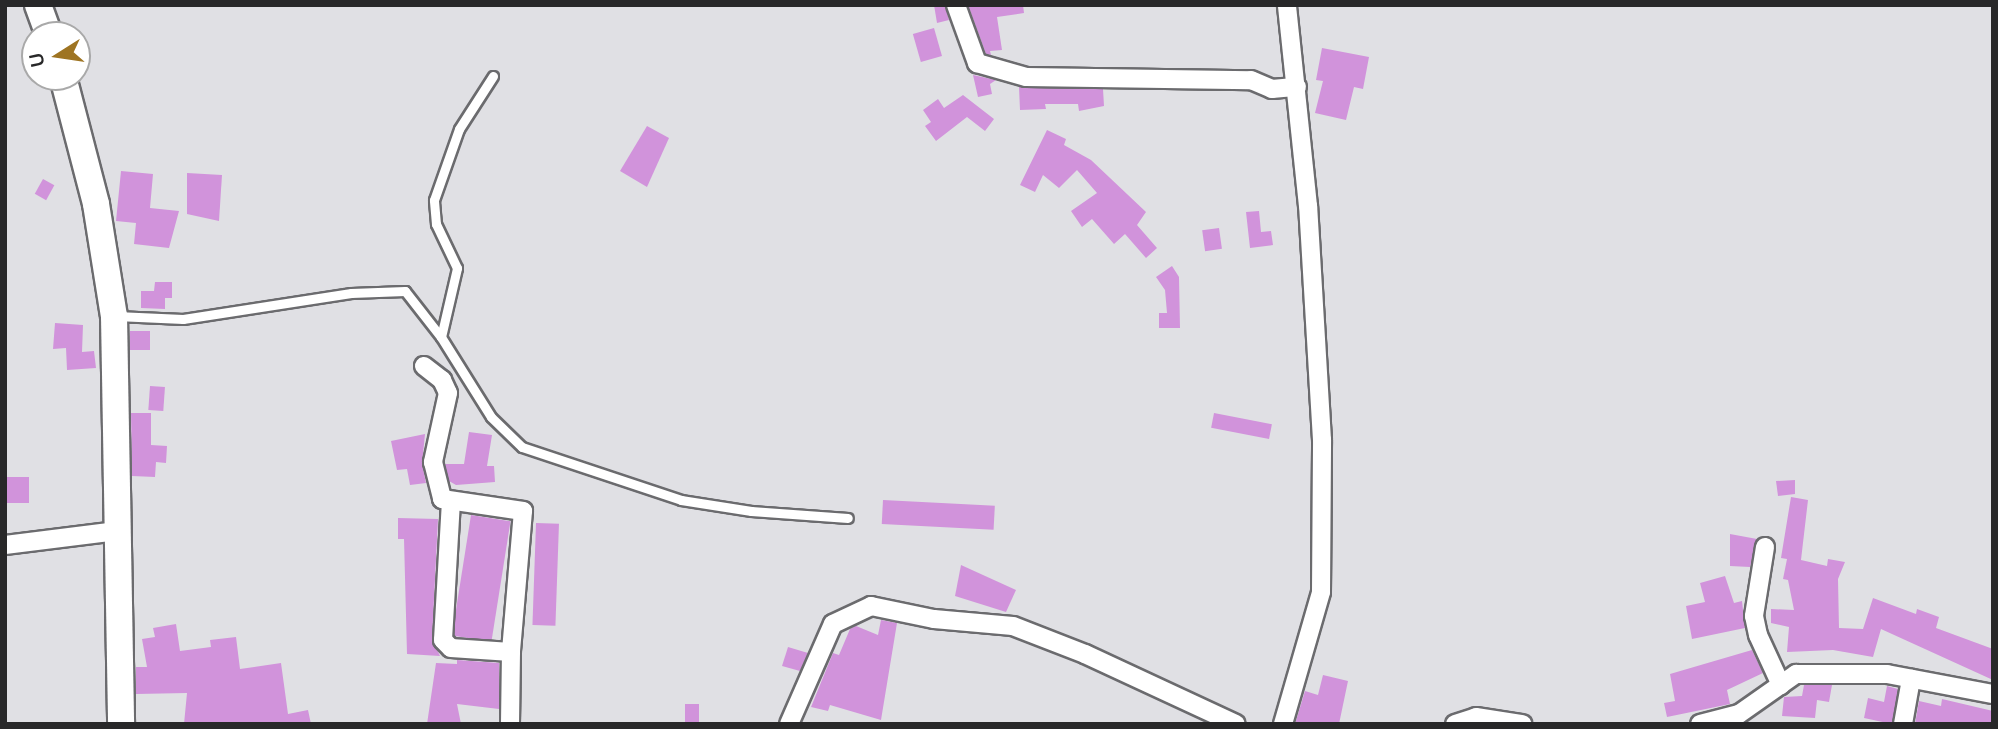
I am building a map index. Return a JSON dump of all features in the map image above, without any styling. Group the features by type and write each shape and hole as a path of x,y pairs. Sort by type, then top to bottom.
{"street":[{"path":"956,5 972,58 984,66 1039,78 1251,80 1285,88"},
{"path":"1283,724 1321,592 1322,440 1285,88 1286,5"},
{"path":"67,91 96,204 114,316 121,724"},
{"path":"424,366 442,380 448,393 433,471 442,499 523,511 510,652 510,724"},
{"path":"451,501 443,640 451,648 510,652"},
{"path":"5,545 118,531"},
{"path":"1765,547 1754,616 1781,685"},
{"path":"789,724 833,624 871,606 934,619 1013,626 1085,654 1236,724"},
{"path":"1700,724 1739,715 1796,674 1830,671 1911,678 1993,694"},
{"path":"1903,724 1911,678"},
{"path":"1455,724 1476,717 1522,724"}],"lane":[{"path":"441,337 457,268 436,224 434,200 459,129 492,76"},
{"path":"114,316 183,318 394,290 405,291 441,337 491,417 522,447 681,500 751,511 848,518"}],"building":[{"path":"934,5 945,5 949,20 937,23"},
{"path":"968,5 1023,5 1024,13 997,17 1002,50 990,51 991,55 986,54"},
{"path":"934,28 942,56 921,62 913,34"},
{"path":"1322,48 1369,57 1363,89 1354,87 1346,120 1315,113 1323,81 1316,80"},
{"path":"973,75 996,80 990,84 992,94 978,97"},
{"path":"1019,87 1103,89 1104,106 1079,111 1078,104 1045,104 1046,109 1020,110"},
{"path":"963,95 994,119 985,131 967,117 936,141 925,126 931,122 923,110 938,99 944,108"},
{"path":"647,126 669,138 647,187 620,171"},
{"path":"1047,130 1066,139 1064,145 1091,160 1146,212 1137,225 1157,248 1146,258 1125,234 1114,244 1092,219 1082,227 1071,211 1097,193 1077,170 1059,188 1043,175 1035,192 1020,185"},
{"path":"121,171 153,174 150,208 179,211 169,248 134,244 136,223 116,221"},
{"path":"187,173 222,175 219,221 187,214"},
{"path":"43,179 54,185 46,200 35,194"},
{"path":"1259,211 1261,232 1271,231 1273,245 1250,248 1246,212"},
{"path":"1219,228 1222,249 1205,251 1202,230"},
{"path":"1172,266 1179,277 1180,328 1159,328 1159,313 1167,313 1165,290 1156,277"},
{"path":"155,282 172,282 172,298 165,298 165,309 141,308 141,291 154,291"},
{"path":"55,323 83,325 82,352 94,351 96,368 67,370 66,348 53,349"},
{"path":"130,331 150,331 150,350 130,350"},
{"path":"150,386 165,387 163,411 148,410"},
{"path":"131,413 151,413 151,445 167,446 166,463 156,462 155,477 132,476"},
{"path":"1214,413 1272,424 1269,439 1211,428"},
{"path":"469,432 492,435 487,466 494,466 495,482 456,485 449,481 445,464 464,464"},
{"path":"425,434 422,464 426,483 410,485 407,469 397,470 391,441"},
{"path":"5,477 29,477 29,503 5,503"},
{"path":"1795,480 1795,494 1778,496 1776,481"},
{"path":"1791,497 1808,500 1801,560 1827,566 1828,559 1845,562 1838,579 1839,628 1863,629 1873,598 1916,614 1917,609 1939,617 1936,628 1993,649 1993,680 1881,629 1873,657 1833,650 1787,652 1789,627 1771,623 1771,609 1794,610 1788,580 1783,579 1787,559 1781,558"},
{"path":"883,500 995,506 994,530 882,524"},
{"path":"471,515 511,521 491,642 452,635"},
{"path":"398,518 438,519 432,639 440,656 407,654 404,539 398,539"},
{"path":"536,523 559,524 555,626 532,625"},
{"path":"1730,534 1757,539 1750,567 1730,566"},
{"path":"961,565 1016,590 1006,612 955,596"},
{"path":"1725,576 1734,603 1742,601 1745,628 1692,639 1686,606 1705,602 1700,583"},
{"path":"881,620 897,623 881,720 830,705 828,711 811,707 833,653 839,655 850,629 856,626 878,635"},
{"path":"176,624 180,651 211,647 210,640 236,637 240,669 281,663 288,714 308,710 311,724 184,724 187,693 136,694 136,667 147,667 142,639 155,637 153,628"},
{"path":"788,647 808,653 800,671 782,666"},
{"path":"1752,650 1763,673 1727,690 1730,704 1667,717 1664,703 1675,701 1670,674"},
{"path":"457,660 499,663 499,709 457,704 461,724 427,724 436,663 457,664"},
{"path":"1323,675 1348,681 1339,724 1295,724 1305,691 1318,695"},
{"path":"1804,685 1832,685 1829,702 1817,700 1815,718 1782,716 1784,697 1802,696"},
{"path":"1887,686 1898,689 1892,724 1864,718 1868,698 1884,702"},
{"path":"1942,699 1993,711 1993,724 1915,724 1919,701 1941,706"},
{"path":"685,704 699,704 699,724 685,724"}]}
